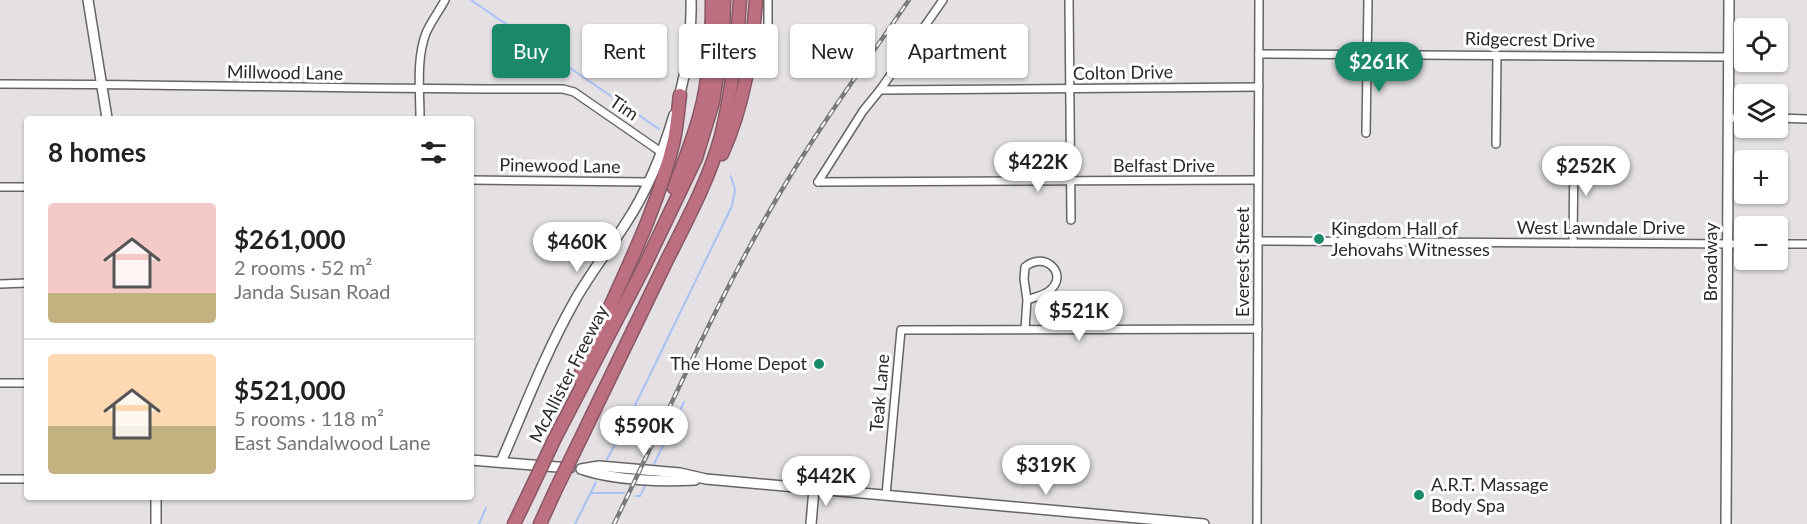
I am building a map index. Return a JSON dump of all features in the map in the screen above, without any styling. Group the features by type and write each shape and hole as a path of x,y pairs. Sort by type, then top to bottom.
{"highway":[{"path":"643,269 692,141 700,112 712,39 712,0"},
{"name":"McAllister Freeway","path":"514,524 555,438 643,269 696,158 713,102 720,64 724,0"},
{"name":"McAllister Freeway","path":"540,524 695,202 720,137 737,45 740,0"},
{"path":"695,202 713,173 733,130 743,93 753,36 756,0"},
{"path":"555,438 651,210 674,139 680,95"}],"main road":[{"path":"88,0 108,116"},
{"path":"501,462 543,364 574,302 628,221 661,152 680,95 688,51 692,16 691,0"},
{"name":"Broadway","path":"1726,524 1730,0"},
{"path":"474,460 581,470 599,466 680,473 706,479 1204,524"},
{"path":"811,524 814,489"},
{"path":"156,500 156,524"}],"street":[{"path":"420,116 422,45 427,31 445,0"},
{"path":"768,0 768,24"},
{"path":"880,90 943,0"},
{"path":"1069,0 1071,220"},
{"name":"Everest Street","path":"1257,524 1259,0"},
{"path":"1366,133 1368,0"},
{"name":"Ridgecrest Drive","path":"1259,54 1729,57"},
{"path":"1496,144 1497,55"},
{"name":"Millwood Lane","path":"0,84 569,90"},
{"name":"Colton Drive","path":"880,90 1259,87"},
{"name":"Tim","path":"569,90 661,152"},
{"name":"Belfast Drive","path":"880,90 863,111 818,182 1258,180"},
{"path":"1729,118 1734,118"},
{"path":"1788,118 1807,119"},
{"path":"1573,243 1574,151"},
{"name":"Pinewood Lane","path":"474,180 648,182"},
{"path":"0,187 24,187"},
{"name":"West Lawndale Drive","path":"1258,241 1734,244"},
{"path":"1788,244 1807,244"},
{"path":"1027,300 1048,293 1053,288 1057,280 1056,273 1049,262 1033,262 1025,267 1027,300 1025,329 1258,329"},
{"path":"0,284 24,283"},
{"name":"Teak Lane","path":"886,495 901,330 1025,329"},
{"path":"0,383 24,383"},
{"path":"0,479 24,479"}],"waterway":[{"path":"471,0 659,129"},
{"path":"607,459 732,206 735,190 731,176"},
{"path":"653,466 684,402"},
{"path":"575,524 596,482"},
{"path":"636,496 640,496 646,484"},
{"path":"591,493 624,493"},
{"path":"479,524 486,508"}],"railway":[{"path":"614,524 714,315 757,233 810,144 909,0"}],"place":[{"name":"Kingdom Hall of Jehovahs Witnesses","path":"1319,239"},
{"name":"The Home Depot","path":"819,364"},
{"name":"A.R.T. Massage Body Spa","path":"1419,495"}]}
